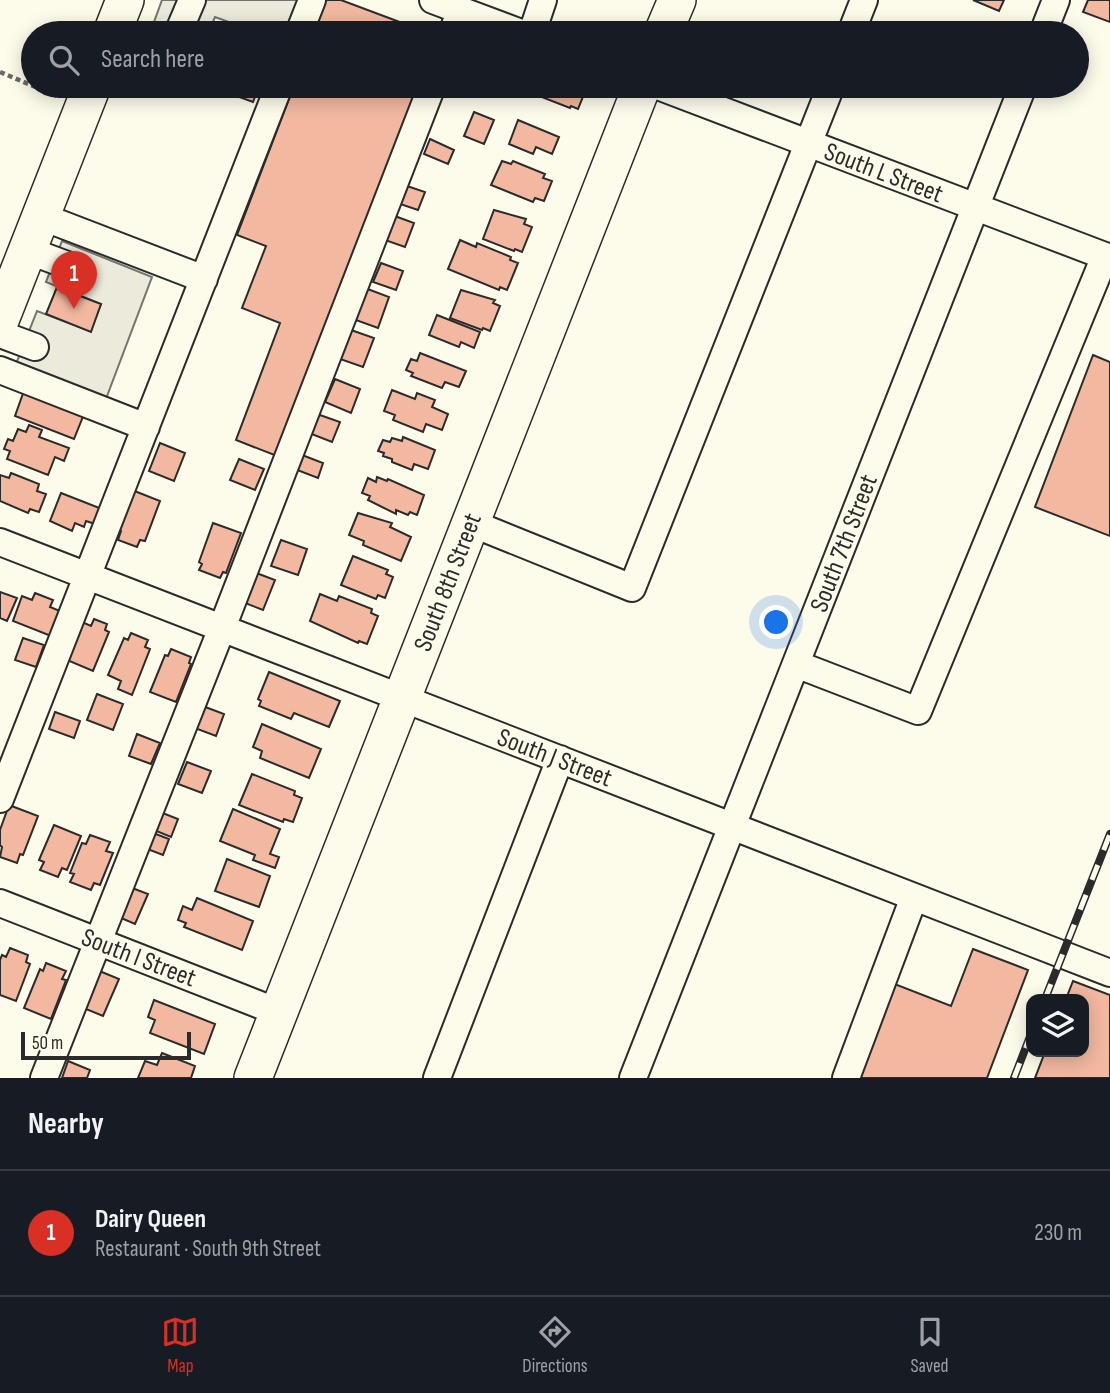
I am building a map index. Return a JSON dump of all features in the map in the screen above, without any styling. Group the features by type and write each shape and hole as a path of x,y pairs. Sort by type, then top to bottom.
{"highway":[{"path":"668,21 677,0"},
{"path":"0,320 86,98"},
{"name":"South 8th Street","path":"253,1078 637,98"}],"street":[{"path":"182,21 192,0"},
{"path":"304,21 312,0"},
{"path":"433,0 455,21"},
{"path":"536,21 543,0"},
{"path":"856,21 864,0"},
{"path":"1048,21 1056,0"},
{"path":"0,799 274,98"},
{"path":"44,1078 427,98"},
{"name":"South L Street","path":"690,98 1108,257"},
{"path":"471,523 632,588 826,98"},
{"name":"South 7th Street","path":"633,1078 1018,98"},
{"path":"40,216 204,279"},
{"path":"27,250 67,265"},
{"path":"796,664 918,711 1108,257"},
{"path":"0,334 35,347"},
{"path":"0,370 146,427"},
{"name":"South J Street","path":"0,542 1110,973"},
{"path":"437,1078 561,759"},
{"path":"846,1078 914,897"},
{"name":"South I Street","path":"0,903 278,1012"}],"path":[{"path":"0,72 21,78"}],"shaded area":[{"path":"162,0 300,0 292,21 226,21 215,17 213,21 154,21"},
{"path":"62,241 152,277 104,404 14,369 37,311 90,331 101,304 46,282"}],"building":[{"path":"326,0 341,0 397,21 318,21"},
{"path":"973,0 1004,0 999,11"},
{"path":"1088,0 1110,0 1110,22 1083,12"},
{"path":"289,98 413,98 277,456 236,440 280,323 242,308 266,246 237,235"},
{"path":"544,98 582,98 578,109 571,106 570,108"},
{"path":"474,112 494,120 484,144 464,136"},
{"path":"518,120 559,137 552,154 536,147 533,154 509,144"},
{"path":"430,139 454,150 448,164 424,154"},
{"path":"502,161 511,164 513,161 545,174 543,178 552,181 544,201 535,198 533,202 491,185"},
{"path":"404,185 425,192 418,210 397,203"},
{"path":"494,210 526,219 524,224 532,227 522,252 483,239"},
{"path":"392,215 414,223 405,247 382,239"},
{"path":"460,240 476,247 477,243 511,257 510,260 518,263 507,290 500,287 499,290 448,269"},
{"path":"381,263 403,271 396,290 373,282"},
{"path":"57,287 101,304 91,332 46,314"},
{"path":"365,288 389,297 378,328 353,319"},
{"path":"461,290 495,300 493,303 500,306 490,331 450,318"},
{"path":"437,315 480,332 474,348 461,342 459,347 429,335"},
{"path":"351,330 374,338 363,367 340,359"},
{"path":"420,353 466,371 459,387 445,382 442,388 411,376 413,373 406,370 411,359 417,361"},
{"path":"1093,355 1110,362 1110,536 1035,507"},
{"path":"335,379 360,389 351,413 325,402"},
{"path":"26,385 86,409 74,439 15,416"},
{"path":"392,390 415,399 417,393 435,400 432,407 448,414 442,430 426,424 423,432 393,420 395,415 384,411"},
{"path":"317,414 340,422 332,442 309,433"},
{"path":"29,425 42,430 39,437 69,448 64,461 55,457 48,475 7,459 10,451 4,449 8,439 13,441 18,429 26,432"},
{"path":"403,437 435,450 428,469 414,464 412,470 392,462 392,459 378,451 383,440 390,442 392,438 402,441"},
{"path":"160,443 185,453 174,481 149,471"},
{"path":"302,455 323,463 318,478 297,470"},
{"path":"239,459 264,469 255,490 230,480"},
{"path":"11,473 39,484 37,491 46,494 39,512 30,509 28,513 0,501 0,475 9,478"},
{"path":"377,477 424,495 417,515 396,510 396,514 368,500 370,496 362,493 368,478 376,482"},
{"path":"132,490 160,501 145,541 140,540 137,547 118,540 121,531 117,529"},
{"path":"61,493 102,509 95,524 86,521 84,527 75,523 72,531 50,521"},
{"path":"358,513 392,523 390,527 411,537 401,561 363,545 364,541 349,535"},
{"path":"213,523 241,533 226,573 223,572 220,578 199,570 202,564 199,562"},
{"path":"281,540 307,549 298,575 271,566"},
{"path":"353,556 388,570 386,574 393,577 385,598 378,595 376,599 341,585"},
{"path":"251,571 275,580 263,610 240,601"},
{"path":"0,592 17,598 7,621 0,618"},
{"path":"35,593 53,600 50,607 60,611 51,636 13,621 22,596 32,600"},
{"path":"320,594 337,601 339,596 372,609 371,613 378,616 367,644 358,643 310,621"},
{"path":"94,619 107,624 105,630 109,632 93,671 67,660 82,622 91,626"},
{"path":"131,633 148,640 145,647 150,649 132,695 118,689 121,681 108,675 124,638 128,640"},
{"path":"23,638 44,645 36,667 15,660"},
{"path":"171,649 191,657 191,664 176,702 150,692 165,655 168,656"},
{"path":"269,672 340,701 329,727 294,713 291,719 259,706 261,701 258,699"},
{"path":"97,694 123,704 113,730 87,720"},
{"path":"200,705 224,714 216,736 192,727"},
{"path":"55,712 80,721 74,738 49,729"},
{"path":"262,724 321,749 309,778 260,758 262,751 253,747"},
{"path":"137,734 160,743 151,764 129,756"},
{"path":"187,762 211,771 202,793 178,784"},
{"path":"252,774 295,791 294,795 302,798 293,822 284,819 283,822 239,805"},
{"path":"9,805 38,816 23,855 20,854 17,863 0,857 0,830"},
{"path":"233,809 280,829 270,854 279,857 275,868 253,860 255,855 220,841"},
{"path":"155,810 178,819 171,837 149,828"},
{"path":"54,825 81,836 67,870 62,868 58,877 40,870 44,862 39,860"},
{"path":"148,831 169,839 163,855 142,847"},
{"path":"90,835 110,842 106,851 113,853 100,885 94,883 91,890 70,882 74,874 70,873 82,843 86,844"},
{"path":"227,859 270,876 259,907 215,891"},
{"path":"127,886 148,894 135,924 114,915"},
{"path":"197,898 253,921 242,950 184,927 186,923 178,920 183,906 192,910"},
{"path":"10,948 28,955 26,962 30,964 16,1001 0,995 0,960 2,955 6,957"},
{"path":"973,949 1028,970 987,1078 850,1078 887,981 951,1006"},
{"path":"46,963 66,971 62,979 66,980 51,1019 24,1008 40,969 43,971"},
{"path":"97,970 119,979 103,1016 81,1007"},
{"path":"1073,981 1110,995 1110,1078 1035,1078 1043,1057 1089,1057 1089,994 1068,994"},
{"path":"154,1000 215,1024 204,1054 150,1033 155,1020 148,1017"},
{"path":"162,1053 195,1066 191,1078 138,1078 145,1061 157,1065"},
{"path":"68,1061 90,1070 87,1078 62,1078"}],"railway":[{"path":"1047,994 1110,834"},
{"path":"1014,1078 1026,1047"}],"place":[{"name":"Dairy Queen","path":"74,309"}]}
